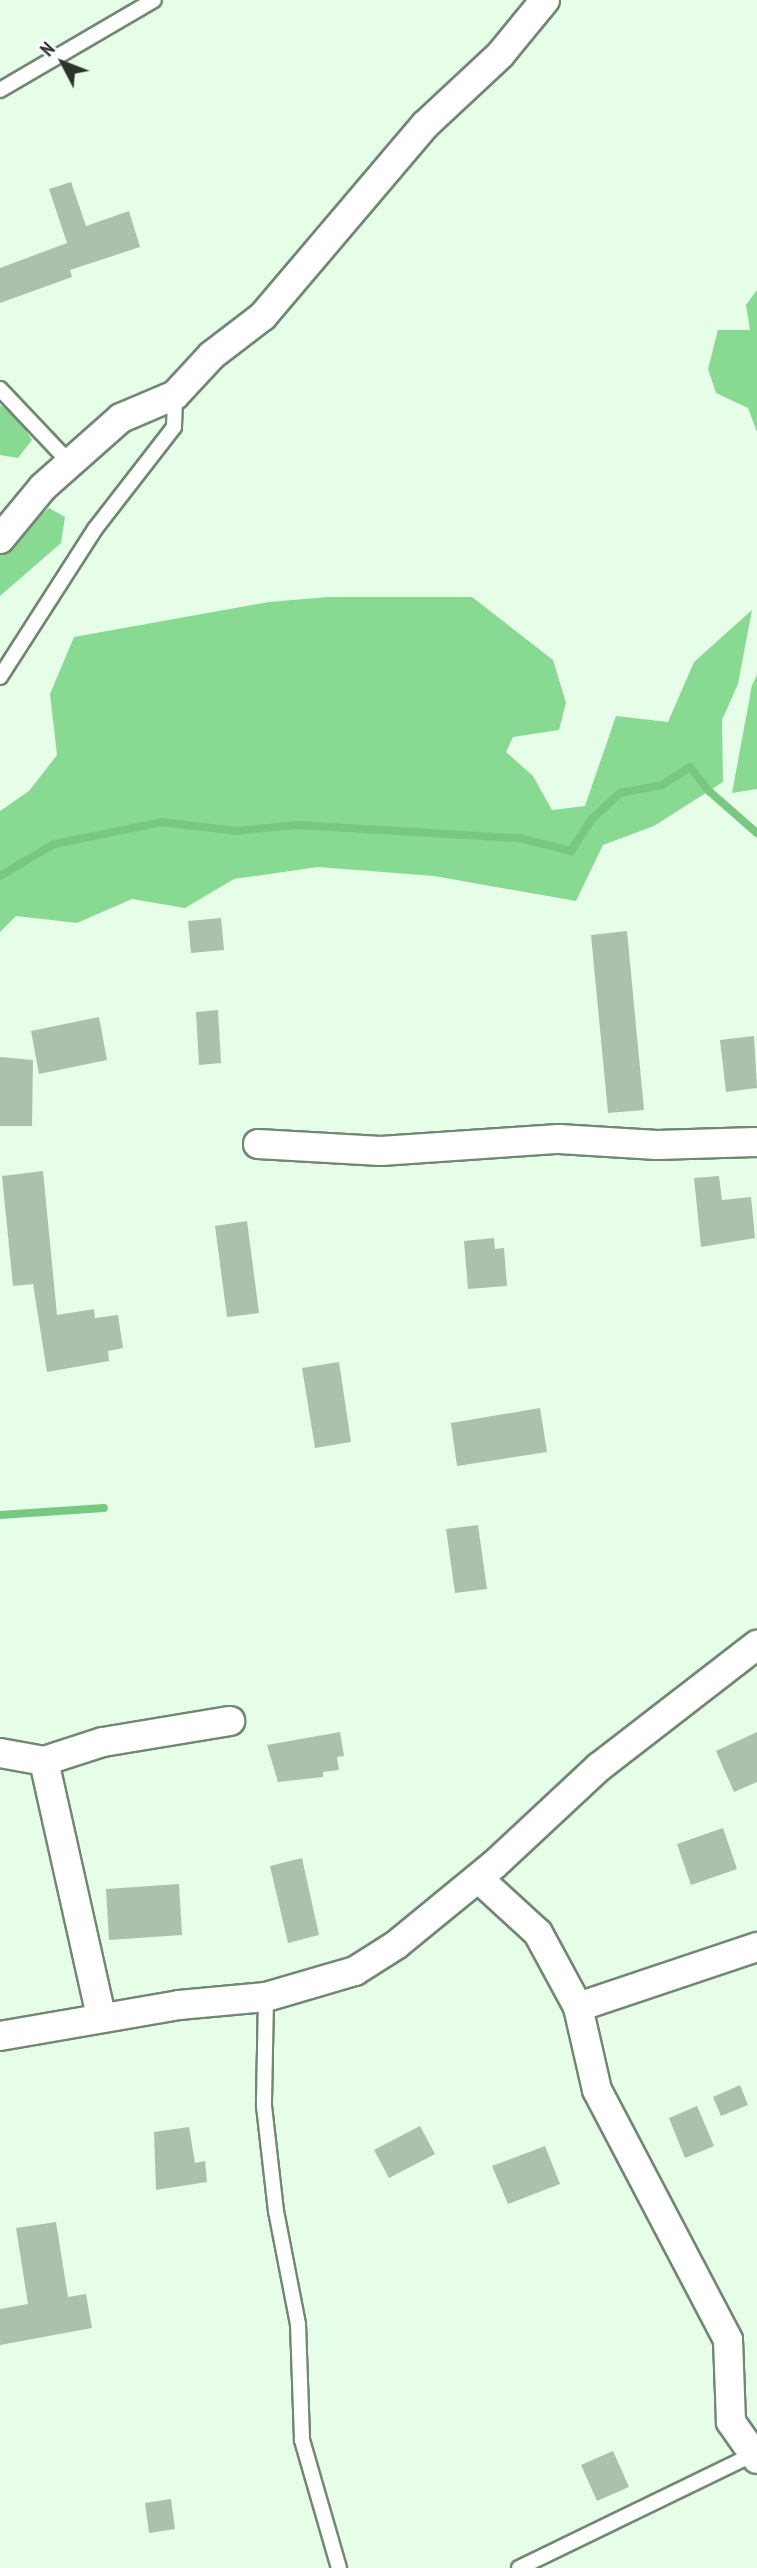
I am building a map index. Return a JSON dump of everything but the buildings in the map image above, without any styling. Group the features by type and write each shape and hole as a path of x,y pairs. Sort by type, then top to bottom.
{"street":[{"path":"0,538 43,487 121,418 175,395 212,355 263,316 425,125 500,55 545,0"},
{"path":"258,1144 381,1151 559,1139 657,1145 757,1142"},
{"path":"0,2036 100,2017 265,1997 355,1971 478,1878 599,1767 757,1645"},
{"path":"0,1753 44,1762 103,1741 230,1721"},
{"path":"44,1762 100,2017"},
{"path":"478,1878 538,1933 578,2007 597,2090 728,2340 731,2422 755,2456"},
{"path":"578,2007 757,1947"}],"lane":[{"path":"0,90 155,0"},
{"path":"0,389 71,464"},
{"path":"0,677 95,529 174,427 175,395"},
{"path":"265,1997 264,2106 276,2211 298,2324 302,2440 339,2568"},
{"path":"519,2568 755,2456"}],"green space":[{"path":"757,290 757,432 748,408 716,393 708,369 718,330 750,330 746,305"},
{"path":"0,405 18,417 32,440 18,458 0,455"},
{"path":"49,508 65,517 61,543 0,596 0,551"},
{"path":"328,597 472,597 553,660 566,703 559,730 513,737 506,752 533,776 552,810 585,806 616,716 668,722 694,662 752,610 738,684 722,720 723,782 654,826 603,845 576,901 434,876 318,867 234,879 185,908 132,899 77,923 16,916 0,932 0,811 29,791 57,755 50,694 74,637 269,602"},
{"path":"757,675 757,789 732,793 752,685"}],"waterway":[{"path":"0,876 54,844 162,822 236,831 297,825 519,838 571,851 592,819 620,793 662,785 690,767 709,791 757,833"},
{"path":"0,1515 104,1508"}]}
